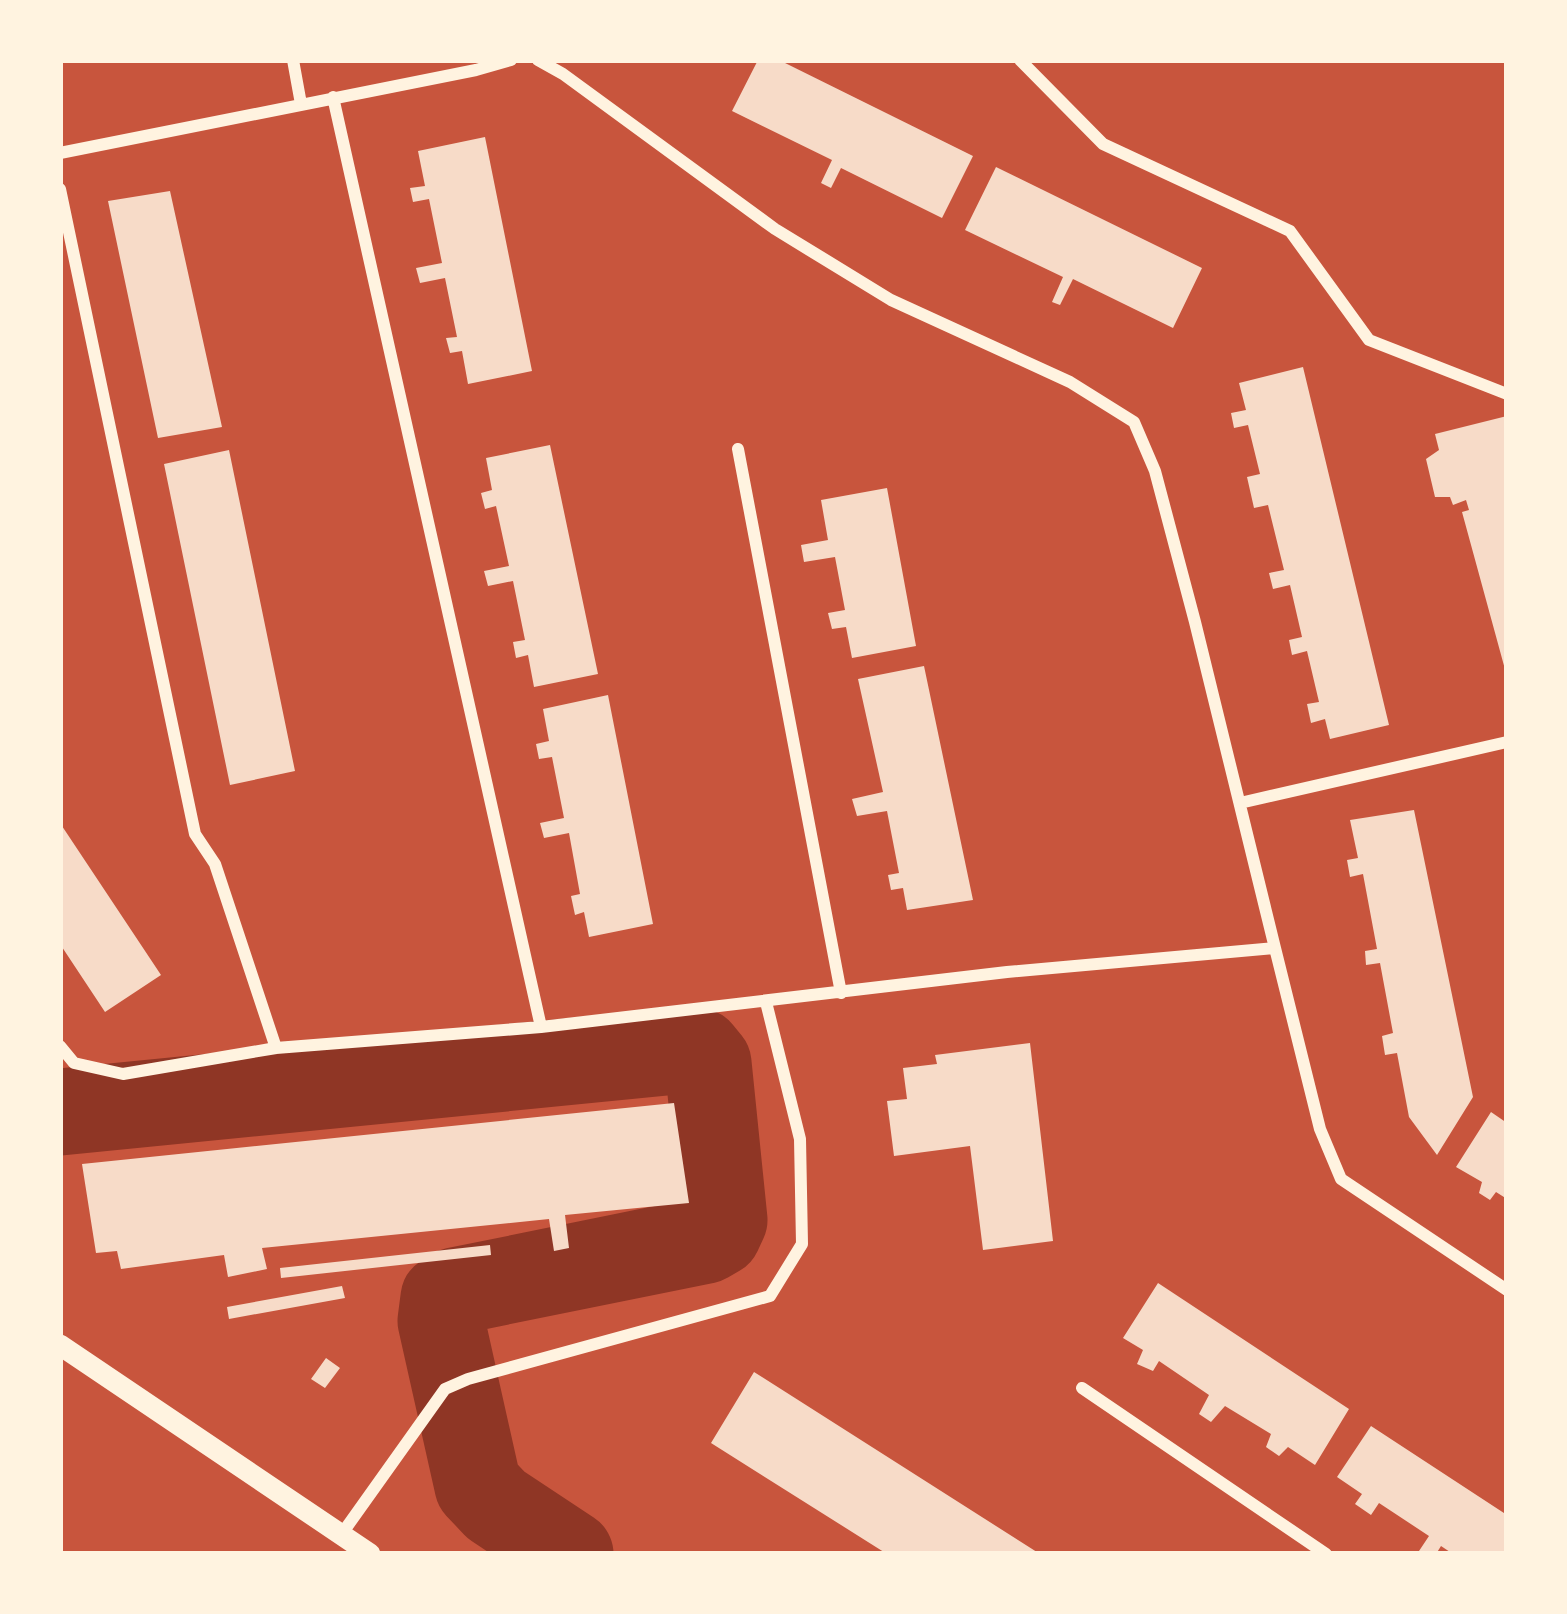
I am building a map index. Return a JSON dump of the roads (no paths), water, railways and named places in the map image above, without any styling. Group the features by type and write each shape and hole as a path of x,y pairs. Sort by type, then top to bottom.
{"street":[{"path":"292,60 302,104"},
{"path":"60,153 511,60"},
{"path":"538,60 775,229 891,300 1070,382 1134,422 1155,471 1320,1129 1341,1179 1507,1290"},
{"path":"1020,60 1102,144 1290,231 1369,340 1507,394"},
{"path":"333,97 541,1028"},
{"path":"60,189 195,834 215,864 276,1048"},
{"path":"738,449 842,993"},
{"path":"1240,803 1507,742"},
{"path":"60,1046 74,1063 123,1074 276,1048 541,1028 1007,972 1274,948"},
{"path":"341,1535 445,1389 468,1378 770,1296 802,1244 800,1139 766,1002"},
{"path":"60,1346 370,1554"},
{"path":"1082,1388 1326,1554"}],"waterway":[{"path":"60,1112 699,1052 708,1063 724,1220 718,1233 706,1240 455,1291 444,1298 441,1321 478,1486 496,1505 570,1554"}]}
